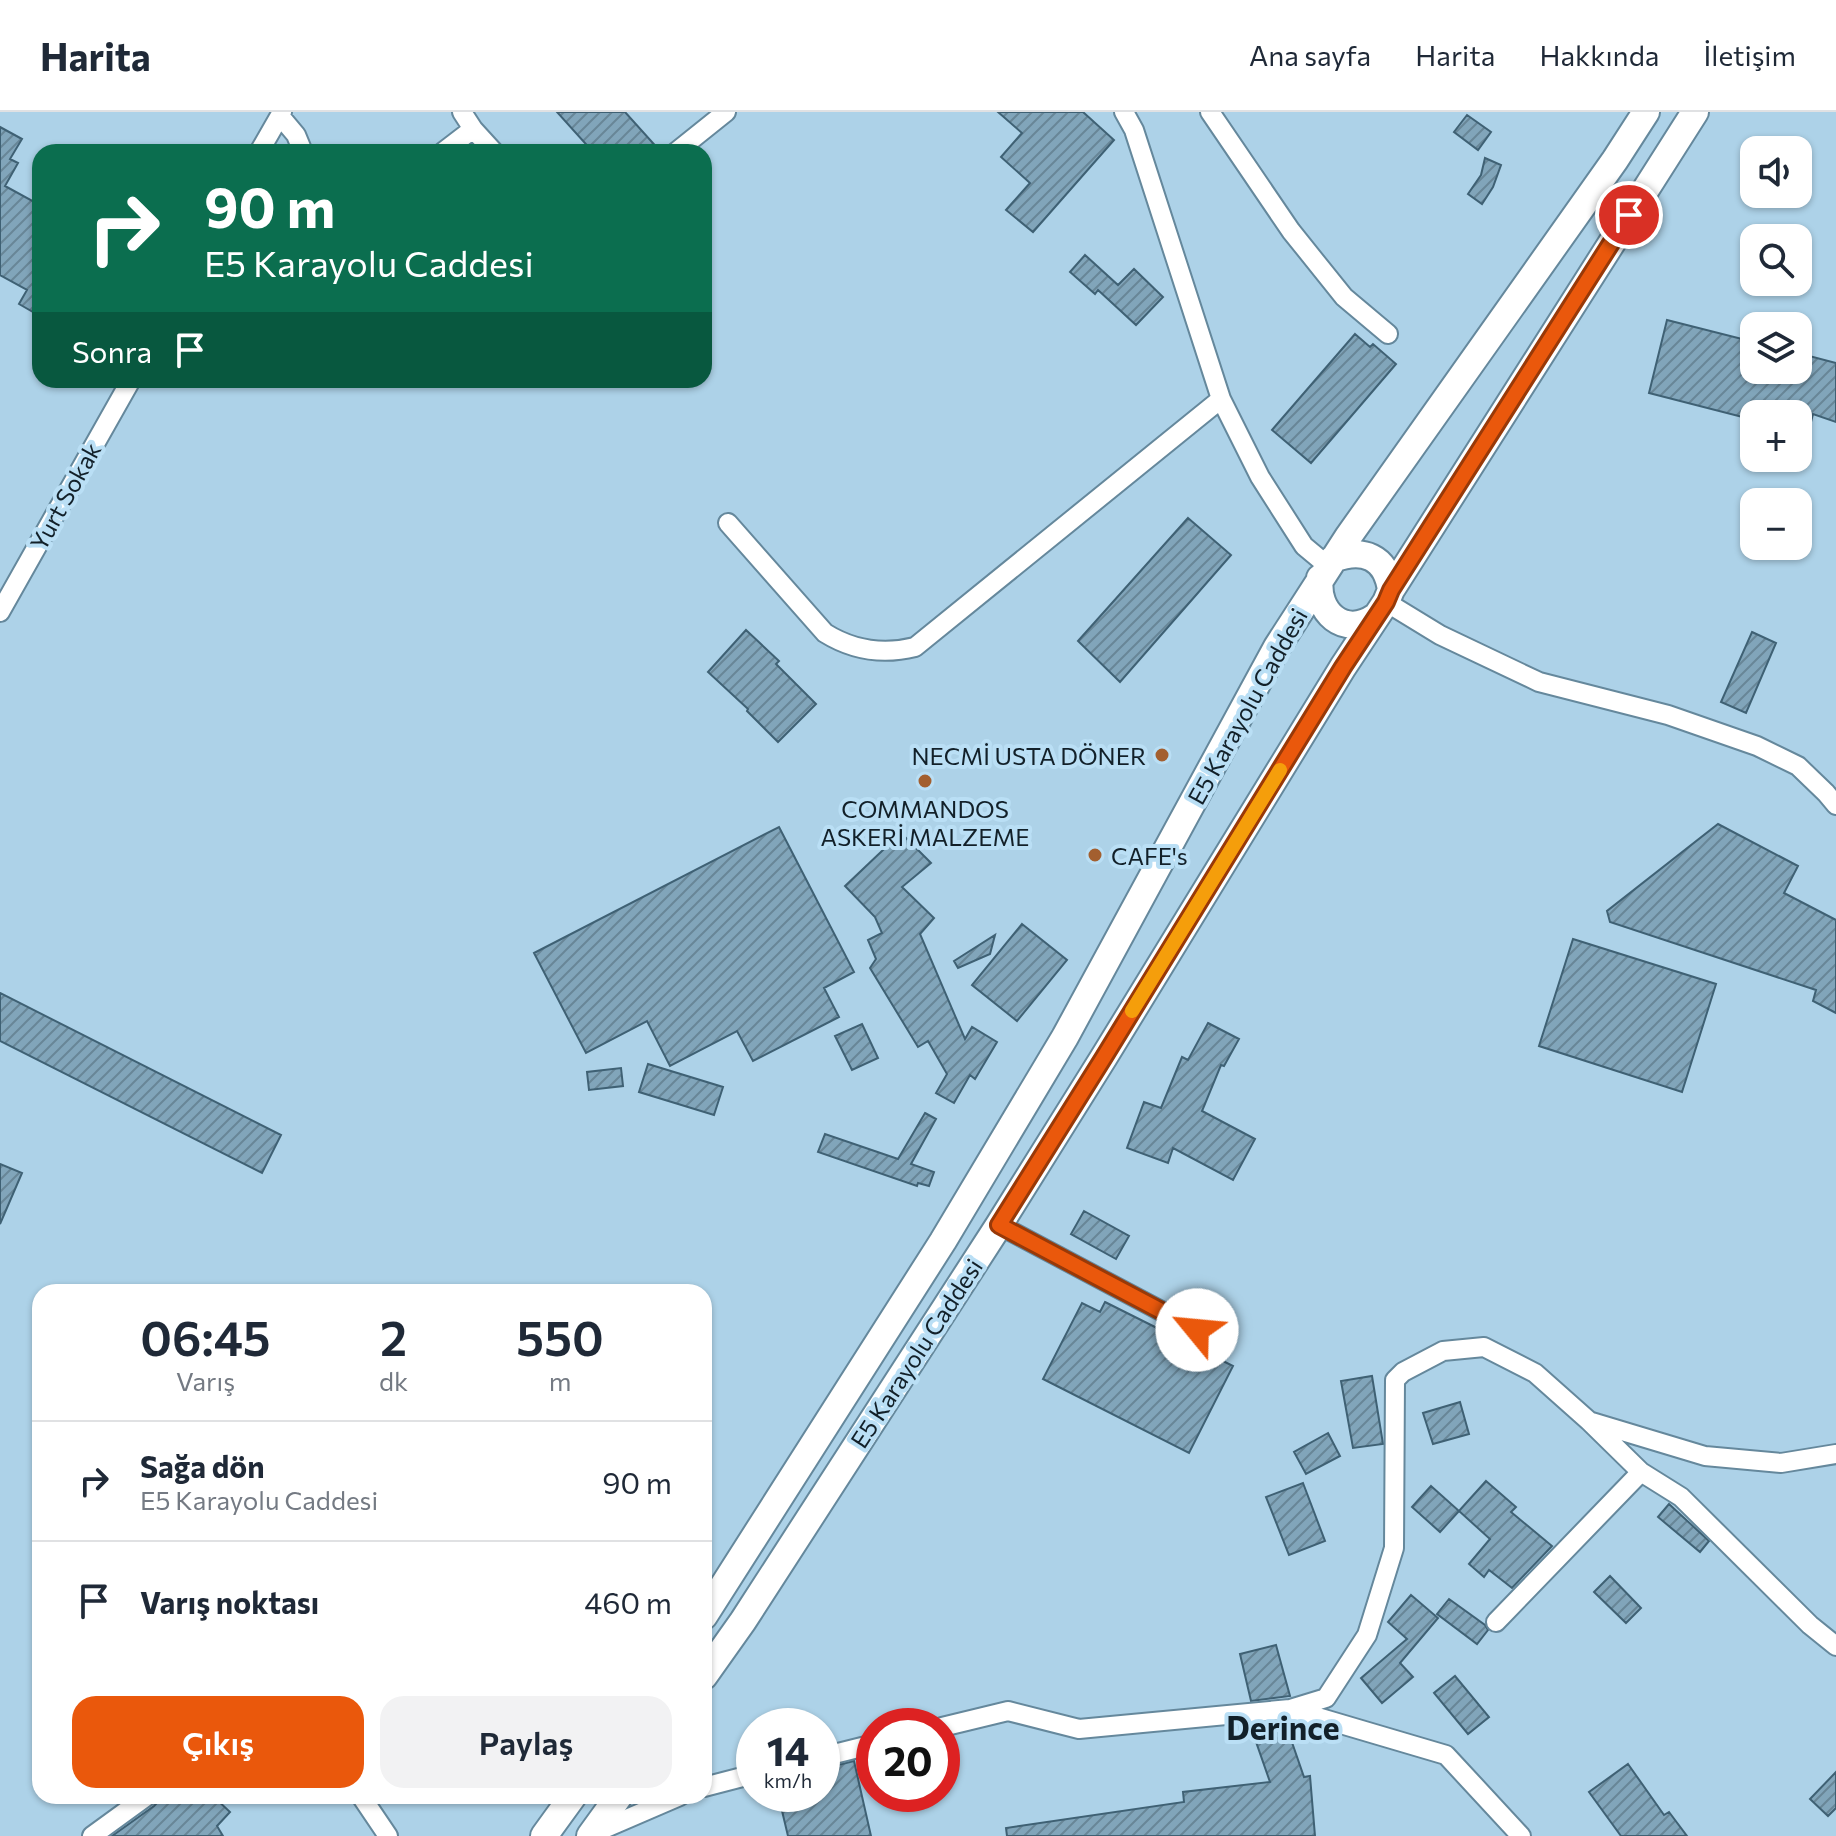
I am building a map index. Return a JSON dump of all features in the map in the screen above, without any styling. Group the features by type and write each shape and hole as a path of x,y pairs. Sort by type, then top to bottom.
{"highway":[{"name":"E5 Karayolu Caddesi","path":"712,1603 943,1241 1065,1037 1277,647 1327,568 1646,112"},
{"name":"E5 Karayolu Caddesi","path":"712,1664 999,1225 1384,603 1695,112"},
{"path":"1327,568 1356,553 1376,560 1389,578 1384,603"},
{"name":"E5 Karayolu Caddesi","path":"1327,568 1319,589 1326,610 1334,618 1355,625 1366,623 1384,603"},
{"path":"544,1836 567,1804"},
{"path":"591,1835 613,1804"}],"street":[{"path":"462,112 487,144"},
{"path":"686,144 726,112"},
{"path":"1124,112 1134,130 1221,399 1260,477 1304,546 1327,568"},
{"path":"1210,112 1291,231 1344,297 1388,334"},
{"path":"264,144 281,114 300,144"},
{"path":"453,144 473,129"},
{"name":"Yurt Sokak","path":"0,612 126,388"},
{"path":"728,523 825,633 837,641 864,650 890,652 915,647 1221,399"},
{"path":"1384,603 1440,635 1539,682 1668,715 1757,746 1798,766 1836,805"},
{"path":"999,1225 1197,1330"},
{"path":"960,1723 1008,1711 1079,1729 1290,1709 1326,1698 1367,1635 1394,1548 1395,1380 1403,1372 1443,1351 1484,1347 1535,1373 1641,1472 1681,1497 1810,1625 1836,1646"},
{"path":"1589,1421 1705,1456 1781,1463 1836,1454"},
{"path":"1496,1622 1641,1472"},
{"path":"1290,1709 1446,1755 1521,1836"},
{"path":"712,1785 736,1779"},
{"path":"92,1836 136,1804"},
{"path":"366,1804 388,1836"},
{"path":"591,1835 662,1804"},
{"path":"530,1836 544,1836"}],"building":[{"path":"557,112 625,112 654,144 586,144"},
{"path":"998,112 1083,112 1114,140 1033,232 1006,210 1030,183 1001,157 1022,133"},
{"path":"1467,115 1491,132 1478,150 1454,132"},
{"path":"0,127 22,139 10,159 18,163 5,186 32,201 32,311 19,304 27,290 0,275"},
{"path":"1485,158 1501,165 1493,187 1482,204 1468,194 1481,175"},
{"path":"1085,255 1118,285 1134,269 1163,297 1136,325 1098,290 1095,294 1070,272"},
{"path":"1667,320 1740,338 1740,384 1812,384 1812,357 1836,363 1836,422 1813,414 1812,418 1812,400 1740,400 1740,416 1649,393"},
{"path":"1355,334 1370,347 1373,344 1396,364 1311,463 1272,430"},
{"path":"1188,518 1231,555 1120,682 1078,641"},
{"path":"746,630 779,661 776,664 816,704 778,742 708,672"},
{"path":"1752,632 1776,643 1746,713 1721,702"},
{"path":"1718,824 1798,866 1784,893 1836,920 1836,1013 1813,1001 1816,990 1610,922 1607,911"},
{"path":"779,827 854,972 824,988 839,1017 753,1061 737,1031 670,1066 647,1021 586,1053 534,953"},
{"path":"901,833 931,863 902,887 934,918 920,934 965,1039 972,1027 997,1042 975,1079 970,1075 954,1103 936,1093 947,1074 928,1041 918,1047 870,968 876,959 868,940 882,933 875,917 845,886"},
{"path":"1022,924 1067,960 1017,1021 972,985"},
{"path":"995,935 990,954 958,968 954,961"},
{"path":"1573,939 1716,984 1682,1092 1539,1046"},
{"path":"0,993 281,1135 262,1173 0,1041"},
{"path":"1208,1023 1239,1039 1224,1066 1221,1065 1202,1111 1255,1139 1233,1180 1173,1148 1168,1163 1127,1148 1144,1102 1161,1108 1182,1057 1188,1060"},
{"path":"862,1024 878,1058 852,1070 835,1036"},
{"path":"648,1064 723,1087 714,1115 639,1092"},
{"path":"621,1068 623,1086 589,1090 587,1072"},
{"path":"925,1113 936,1119 911,1164 934,1172 929,1186 918,1183 917,1186 818,1152 825,1134 898,1159"},
{"path":"0,1164 22,1173 0,1224"},
{"path":"1084,1211 1129,1236 1116,1259 1071,1234"},
{"path":"1105,1302 1233,1366 1189,1453 1043,1379 1082,1303 1100,1312"},
{"path":"1372,1376 1383,1444 1353,1448 1341,1381"},
{"path":"1460,1402 1469,1434 1433,1444 1423,1413"},
{"path":"1328,1433 1340,1456 1306,1474 1294,1452"},
{"path":"1486,1481 1516,1507 1511,1512 1552,1546 1512,1588 1489,1570 1484,1577 1469,1564 1490,1539 1459,1511"},
{"path":"1303,1483 1325,1541 1289,1555 1266,1497"},
{"path":"1431,1486 1459,1511 1440,1532 1412,1507"},
{"path":"1669,1504 1709,1541 1700,1552 1658,1517"},
{"path":"1610,1576 1641,1608 1626,1623 1594,1592"},
{"path":"1411,1595 1438,1618 1400,1663 1413,1677 1382,1703 1361,1678 1407,1639 1388,1622"},
{"path":"1449,1599 1485,1625 1488,1630 1477,1644 1437,1614"},
{"path":"1276,1645 1290,1696 1251,1701 1240,1654"},
{"path":"1455,1676 1489,1717 1468,1734 1434,1693"},
{"path":"1286,1725 1304,1777 1310,1776 1315,1836 1007,1836 1006,1828 1184,1802 1183,1792 1270,1782 1254,1736"},
{"path":"854,1761 856,1812 866,1812 871,1836 788,1836 782,1812 840,1812 840,1764"},
{"path":"1628,1764 1664,1815 1669,1812 1687,1836 1621,1836 1589,1792"},
{"path":"1836,1772 1836,1808 1828,1816 1810,1799"},
{"path":"222,1804 230,1812 217,1826 223,1836 112,1836 154,1806"}],"slow traffic":[{"path":"1132,1011 1280,770"}],"place":[{"name":"NECMİ USTA DÖNER","path":"1162,755"},
{"name":"COMMANDOS ASKERİ MALZEME","path":"925,781"},
{"name":"CAFE's","path":"1095,855"}],"district":[{"name":"Derince","path":"1283,1727"}],"route":[{"path":"1197,1330 999,1225 1391,590 1629,215"}]}
